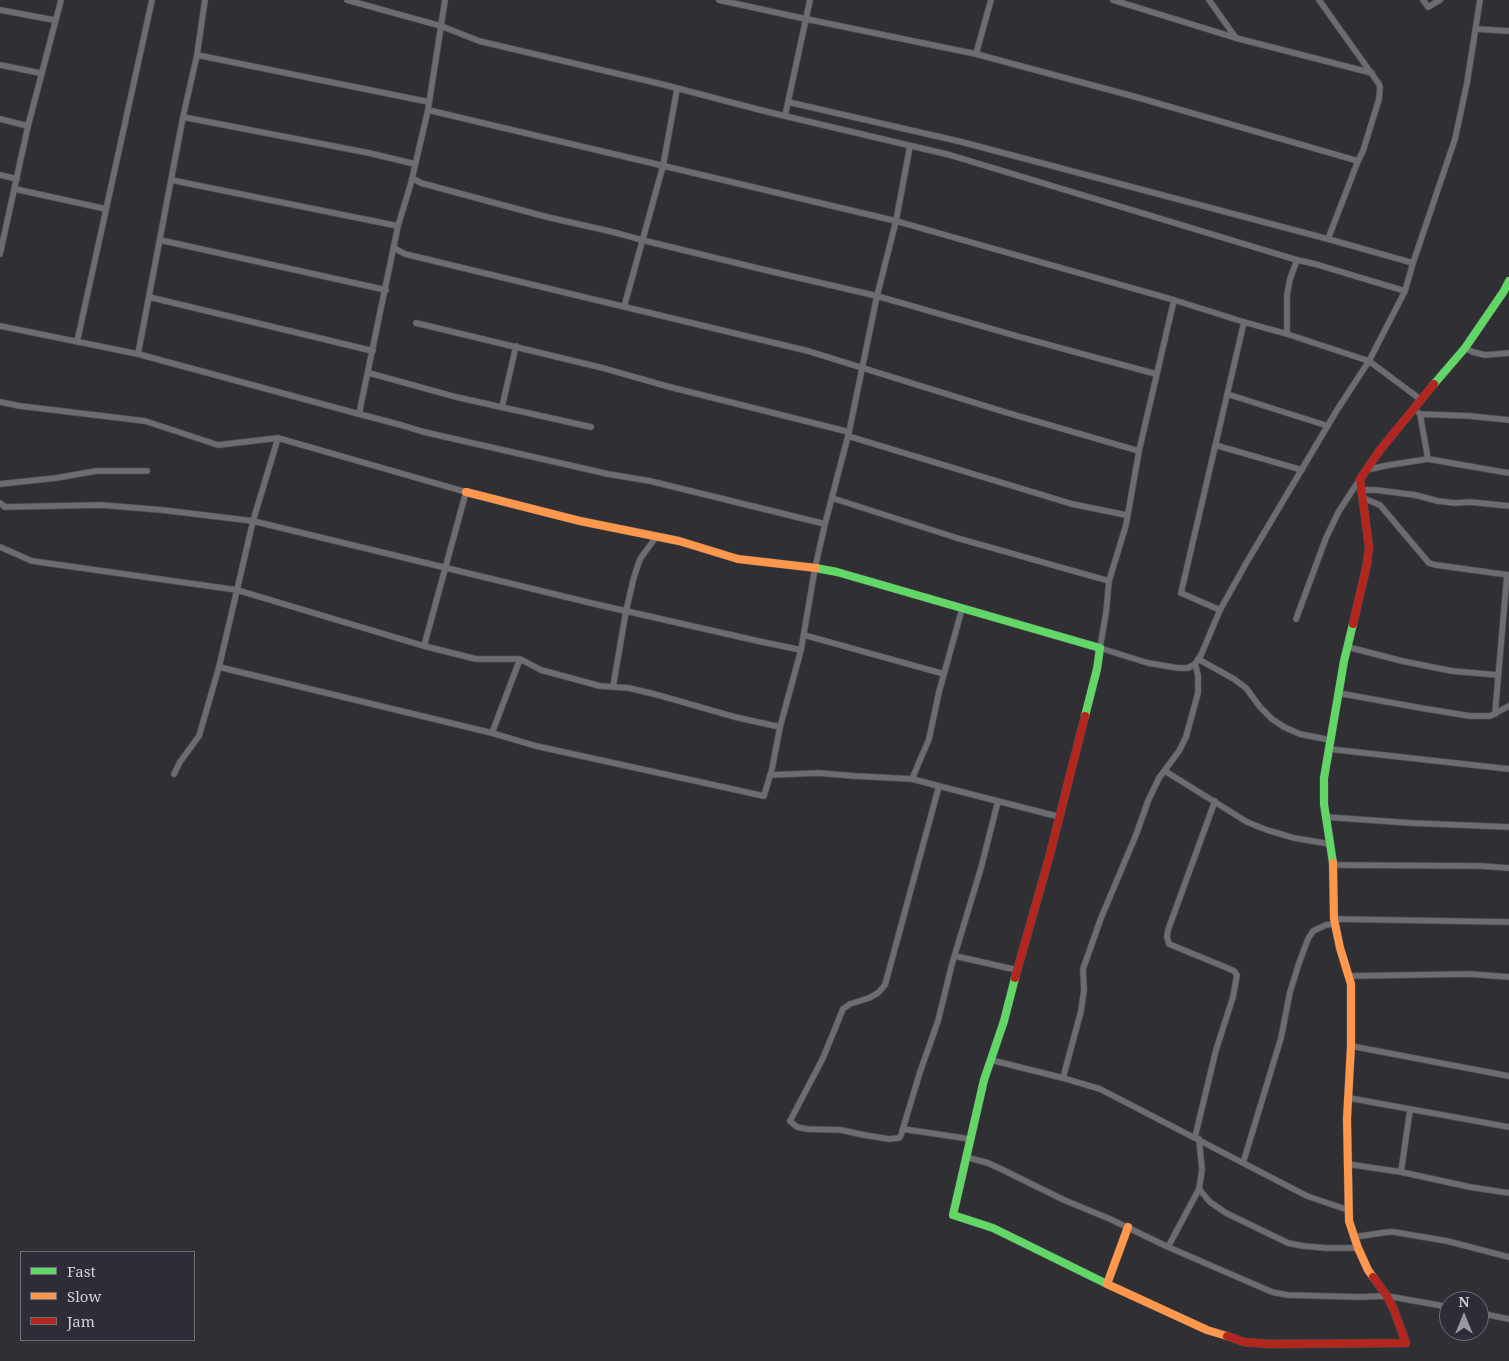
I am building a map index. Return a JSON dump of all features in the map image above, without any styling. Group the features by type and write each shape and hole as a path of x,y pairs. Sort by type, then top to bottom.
{"street":[{"path":"0,254 2,233 15,189 40,73 60,0"},
{"path":"77,342 152,0"},
{"path":"138,354 182,117 197,55 205,0"},
{"path":"347,0 441,26 479,40 960,158 1405,291"},
{"path":"376,7 377,0"},
{"path":"359,414 398,226 412,178 428,110 444,0"},
{"path":"719,0 806,20 976,54 1136,97 1358,161"},
{"path":"785,116 810,0"},
{"path":"976,54 991,0"},
{"path":"1113,0 1236,38 1372,73"},
{"path":"1209,0 1236,38"},
{"path":"1319,0 1380,85 1380,95 1366,143 1328,239"},
{"path":"1422,0 1428,7 1440,0"},
{"path":"0,402 145,421 218,445 278,438 466,492 580,521 679,541 738,559 837,572 962,609 1007,620 1148,663 1188,668 1197,661 1220,610 1248,560 1369,360 1405,291 1455,139 1467,83 1480,0"},
{"path":"0,10 54,20"},
{"path":"1476,29 1509,31"},
{"path":"197,55 429,102"},
{"path":"0,65 40,73"},
{"path":"624,307 663,166 677,89"},
{"path":"788,102 962,142 1413,263"},
{"path":"428,110 896,221 1174,300 1369,360 1420,399"},
{"path":"182,117 415,164"},
{"path":"0,119 28,126"},
{"path":"219,667 492,733 536,746 764,796 801,650 815,568 848,434 896,221 910,146"},
{"path":"0,174 17,178"},
{"path":"412,178 421,183 547,217 878,296 1156,374"},
{"path":"171,180 398,226"},
{"path":"15,189 106,209"},
{"path":"160,240 386,290"},
{"path":"394,248 405,254 782,344 1139,451"},
{"path":"1287,334 1287,296 1290,279 1297,260"},
{"path":"1428,460 1417,412 1420,399 1464,348 1509,281"},
{"path":"149,297 373,351"},
{"path":"1174,300 1139,451 1126,515 1126,525 1109,581 1097,669 1060,816 1004,1021 984,1080 953,1215 993,1228 1107,1284 1207,1330 1244,1342 1269,1344 1406,1343 1388,1296 1368,1270 1349,1221 1347,1118 1352,1046 1351,984 1334,922 1333,865 1324,804 1324,778 1338,693 1367,564 1369,547 1360,479"},
{"path":"1220,610 1181,593 1244,322"},
{"path":"416,323 603,368 848,434 1072,504 1126,515"},
{"path":"0,326 138,354 424,432 608,474 650,481 825,524"},
{"path":"502,407 516,346"},
{"path":"1464,348 1485,355 1509,353"},
{"path":"368,372 456,397 591,427"},
{"path":"1227,394 1328,426"},
{"path":"1417,412 1509,420"},
{"path":"1296,620 1326,538 1339,511 1380,450 1417,412"},
{"path":"174,774 180,762 199,736 219,667 253,521 278,438"},
{"path":"1214,445 1302,470"},
{"path":"1366,470 1428,460 1509,473"},
{"path":"0,484 56,478 96,471 147,471"},
{"path":"1363,494 1376,490 1438,501 1509,506"},
{"path":"424,646 466,492"},
{"path":"1363,494 1380,505 1430,563 1508,575 1506,617 1495,714"},
{"path":"832,498 957,538 1109,581"},
{"path":"0,503 5,507 101,505 253,521 626,611 801,650"},
{"path":"613,687 626,611 640,559 656,537"},
{"path":"0,547 32,560 237,590 424,646 476,659 520,659 541,670 600,686 629,688 780,728"},
{"path":"912,779 929,739 962,609"},
{"path":"804,635 944,674"},
{"path":"1348,647 1452,671 1498,675"},
{"path":"492,733 520,659"},
{"path":"1197,661 1234,679 1246,688 1272,719 1284,727 1300,734 1330,740"},
{"path":"1063,1078 1081,1011 1084,990 1083,969 1086,958 1148,801 1186,737 1198,693 1197,661"},
{"path":"1338,693 1470,716 1490,716 1509,706"},
{"path":"1329,749 1509,769"},
{"path":"1165,770 1247,822 1294,838 1330,844"},
{"path":"770,775 818,773 912,779 1060,816"},
{"path":"939,786 885,985 878,993 842,1009 823,1058 790,1121 797,1127 841,1130 889,1140 898,1138 903,1129 938,1021 954,956 981,868 998,802"},
{"path":"1168,1248 1199,1190 1202,1170 1197,1138 1216,1050 1233,997 1237,975 1225,966 1169,944 1167,937 1215,801"},
{"path":"1326,817 1509,827"},
{"path":"1333,865 1481,866 1509,868"},
{"path":"1243,1163 1281,1038 1288,1000 1298,963 1313,931 1334,922 1509,922"},
{"path":"954,956 1017,970"},
{"path":"1349,976 1470,974 1509,977"},
{"path":"1352,1046 1509,1076"},
{"path":"991,1060 1089,1085 1110,1093 1307,1196 1348,1210"},
{"path":"1349,1098 1509,1128"},
{"path":"1401,1172 1410,1110"},
{"path":"903,1129 970,1139"},
{"path":"966,1157 988,1163 1064,1200 1128,1227 1168,1248 1272,1292 1296,1295 1388,1296 1439,1305"},
{"path":"1347,1164 1401,1172 1509,1193"},
{"path":"1199,1190 1210,1202 1226,1212 1288,1243 1343,1249 1358,1248"},
{"path":"1107,1284 1128,1227"},
{"path":"1354,1237 1394,1232 1447,1241 1509,1257"},
{"path":"1489,1315 1509,1318"}],"traffic: fast":[{"path":"1434,384 1465,348 1509,281"},
{"path":"816,568 837,572 1100,648 1097,669 1085,716"},
{"path":"1333,863 1324,804 1324,778 1344,661 1353,624"},
{"path":"1015,978 1004,1021 984,1080 953,1215 993,1228 1107,1284"}],"traffic: slow":[{"path":"466,492 580,521 679,541 738,559 816,568"},
{"path":"1333,863 1334,919 1340,948 1351,984 1351,1046 1347,1119 1349,1221 1358,1248 1373,1277"},
{"path":"1128,1227 1107,1284 1207,1330 1227,1336"}],"traffic: jam":[{"path":"1353,624 1367,564 1369,547 1360,479 1380,450 1434,384"},
{"path":"1015,978 1049,858 1085,716"},
{"path":"1227,1336 1244,1342 1269,1344 1406,1343 1394,1310 1387,1296 1373,1277"}]}
